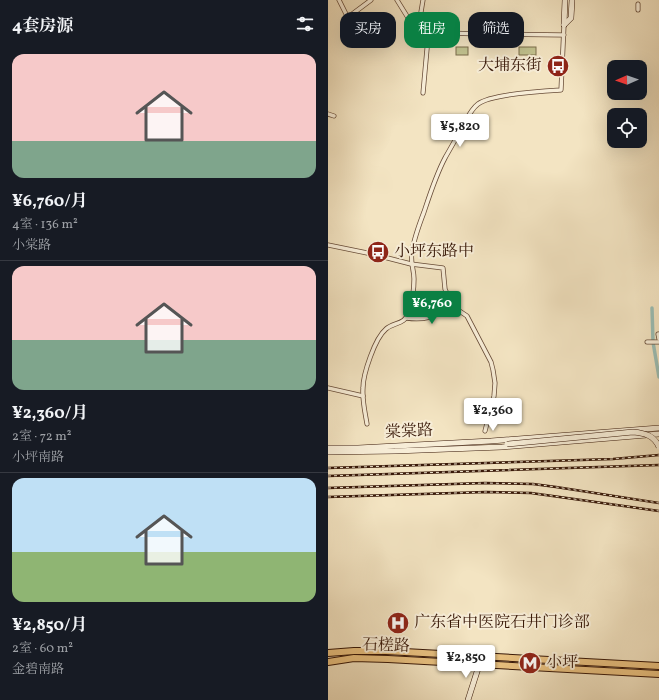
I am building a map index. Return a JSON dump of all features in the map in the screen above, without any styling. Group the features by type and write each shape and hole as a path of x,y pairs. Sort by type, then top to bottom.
{"main road":[{"name":"石槎路","path":"328,653 379,651 659,666"},
{"name":"石槎路","path":"328,662 354,658 366,658 659,674"}],"street":[{"path":"339,0 348,16 371,0"},
{"path":"397,0 404,12"},
{"path":"421,12 423,0"},
{"path":"367,424 363,386 369,363 378,340 386,329 402,322 409,312 414,279 411,264 412,252 418,228 437,175 467,119 478,104 492,98 561,90 565,0"},
{"path":"564,25 572,18 572,0"},
{"path":"638,4 638,10"},
{"path":"460,32 564,34"},
{"path":"423,93 427,48"},
{"path":"328,114 334,116"},
{"path":"328,245 411,264 443,268 445,289 452,306 467,316 491,362 495,383 494,396 485,431"},
{"path":"406,318 425,319 432,317 452,306"},
{"path":"658,334 659,339"},
{"path":"647,342 659,342"},
{"path":"328,388 363,396"},
{"name":"棠棠路","path":"328,448 358,448 491,441 659,428"},
{"path":"475,449 507,444 633,432 649,435 655,440 659,447"},
{"name":"棠棠路","path":"328,452 395,452 475,449 659,434"},
{"path":"471,700 482,664 482,656"},
{"path":"468,700 482,664"}],"green space":[{"path":"468,47 468,55 456,55 456,48"},
{"path":"536,47 536,55 519,55 519,48"}],"waterway":[{"path":"652,308 653,342 659,377"}],"railway":[{"path":"328,468 613,459 659,455"},
{"path":"328,476 659,465"},
{"path":"328,488 485,483 533,484 659,503"},
{"path":"328,497 486,492 531,493 659,511"}],"place":[{"name":"大埔东街","path":"558,66"},
{"name":"小坪东路中","path":"378,252"},
{"name":"广东省中医院石井门诊部","path":"398,623"},
{"name":"小坪","path":"530,663"}]}
